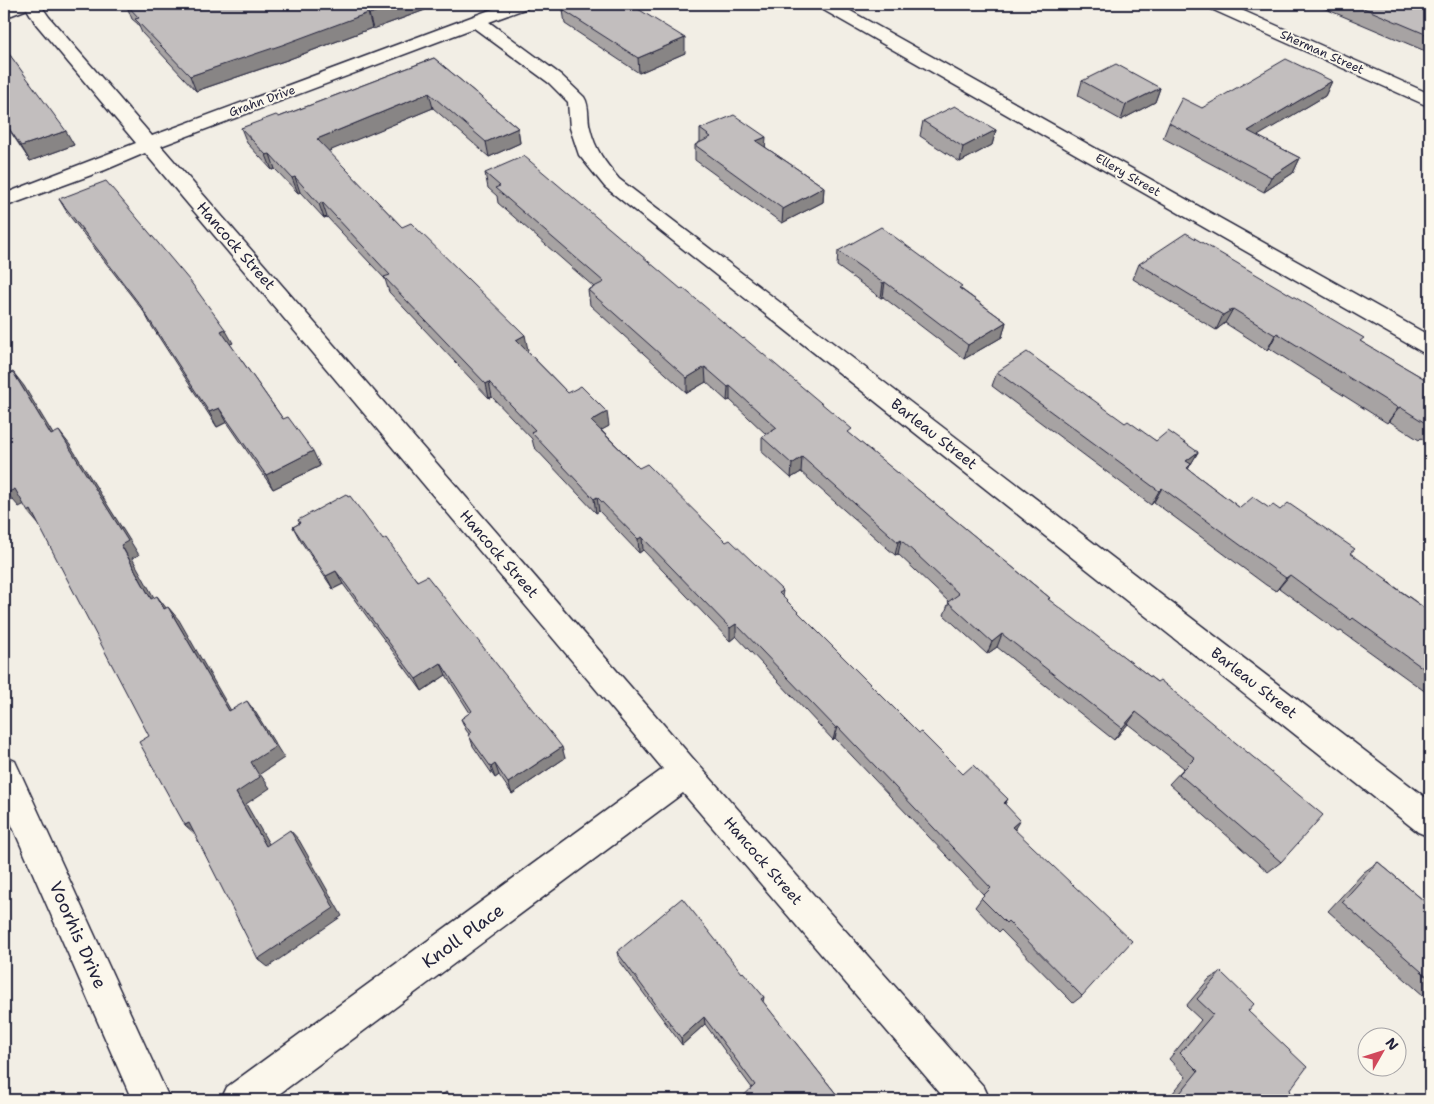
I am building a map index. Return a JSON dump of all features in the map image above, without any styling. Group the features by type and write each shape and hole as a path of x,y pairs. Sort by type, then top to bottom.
{"street":[{"path":"4,13 24,4"},
{"name":"Hancock Street","path":"32,4 42,20 685,772 971,1100"},
{"name":"Grahn Drive","path":"4,201 188,128 521,4"},
{"name":"Ellery Street","path":"826,4 1430,346"},
{"name":"Sherman Street","path":"1215,4 1430,101"},
{"name":"Barleau Street","path":"476,21 555,79 577,101 580,128 589,155 612,183 1430,821"},
{"name":"Voorhis Drive","path":"4,771 151,1100"},
{"name":"Knoll Place","path":"240,1100 685,772"}],"building":[{"path":"126,4 399,4 368,13 190,76 135,19 139,18"},
{"path":"578,4 630,4 685,38 638,58 563,10"},
{"path":"1354,4 1430,4 1430,36"},
{"path":"4,47 66,131 21,146 4,121"},
{"path":"434,58 518,128 486,142 429,93 317,139 402,227 411,223 525,335 516,340 568,393 581,386 607,412 591,421 639,468 647,464 726,542 730,540 783,591 779,593 919,733 921,732 963,774 973,765 1008,799 1004,803 1020,820 1012,827 1132,941 1082,996 1008,921 1006,923 981,898 991,888 838,727 836,728 736,624 730,628 642,537 638,539 597,497 594,499 531,432 535,430 489,382 486,384 384,277 390,275 322,202 319,204 295,177 292,178 270,154 266,155 241,128 276,115 279,117"},
{"path":"1286,59 1332,81 1248,131 1300,158 1271,177 1169,123 1182,98 1202,108"},
{"path":"1116,64 1160,88 1126,105 1082,81"},
{"path":"955,106 996,130 963,147 923,121"},
{"path":"734,115 766,137 756,141 824,187 783,209 695,145 711,137 700,129"},
{"path":"524,156 681,289 683,288 852,429 848,432 1050,598 1048,599 1157,682 1160,680 1323,815 1281,862 1179,774 1195,758 1136,712 1122,728 1002,634 992,642 948,602 959,594 901,540 898,542 802,457 792,464 762,437 777,428 730,386 728,387 705,367 687,378 588,290 604,282 495,188 500,186 485,173"},
{"path":"106,181 190,281 225,329 221,331 283,419 288,417 313,451 266,475 219,408 209,412 144,310 59,199"},
{"path":"881,227 962,286 959,288 1006,322 968,345 885,282 883,283 838,251"},
{"path":"1186,233 1364,338 1360,341 1430,382 1430,426 1277,333 1275,335 1233,309 1223,315 1139,264"},
{"path":"1027,352 1125,423 1128,421 1156,441 1168,431 1198,452 1186,461 1191,464 1187,468 1240,508 1253,497 1269,508 1273,505 1280,510 1288,503 1355,549 1350,553 1430,612 1430,673 1353,618 1351,620 1290,575 1286,578 1162,488 1159,491 997,372"},
{"path":"4,369 7,374 13,372 51,435 59,431 128,541 121,545 151,599 157,596 164,609 168,607 229,711 247,701 275,747 251,762 260,777 236,793 266,846 290,830 334,908 258,959 189,823 185,825 139,742 149,736 31,510 28,512 15,489 7,493 4,487"},
{"path":"346,494 348,497 350,496 383,540 386,538 417,581 427,576 562,747 508,783 495,764 491,767 468,735 471,733 461,719 472,711 441,663 416,679 336,571 326,576 293,527 300,523 298,520"},
{"path":"1378,862 1430,906 1430,979 1342,902"},
{"path":"682,898 742,973 764,997 761,999 841,1100 739,1100 755,1085 704,1017 681,1038 617,952"},
{"path":"1221,972 1254,1004 1248,1011 1307,1067 1289,1091 1298,1100 1178,1100 1176,1098 1198,1071 1180,1053 1213,1014 1197,999"},
{"path":"446,1092 451,1100 436,1100"}]}
